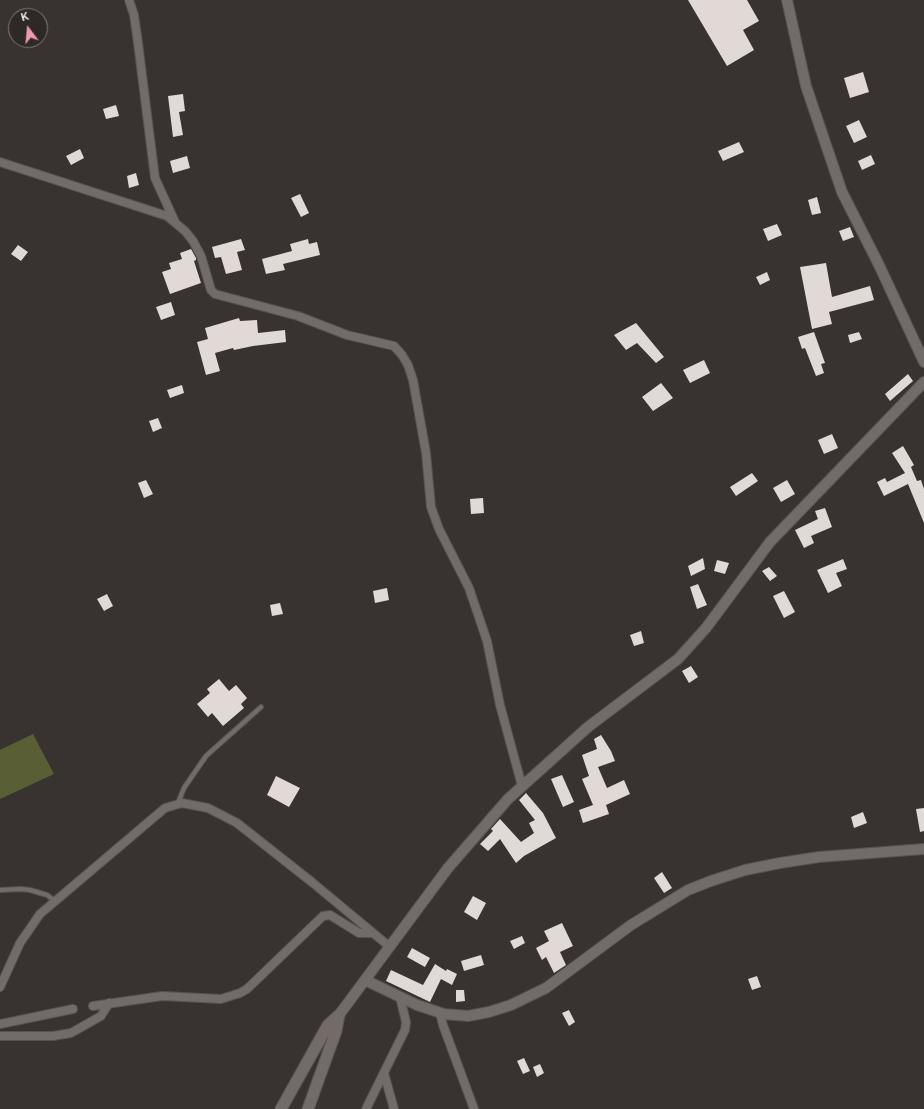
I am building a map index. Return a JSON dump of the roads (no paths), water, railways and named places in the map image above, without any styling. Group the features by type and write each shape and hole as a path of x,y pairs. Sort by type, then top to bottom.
{"main road":[{"path":"281,1109 328,1024 339,1015"},
{"path":"308,1109 336,1031 339,1015"}],"street":[{"path":"129,0 134,15 155,178 175,222"},
{"path":"786,0 806,86 842,192 879,265 924,362"},
{"path":"0,162 167,216 175,222 193,241 200,256 211,290 215,294 304,318 347,335 394,346 402,355 408,365 413,380 426,453 431,507 439,529 469,588 487,640 500,705 522,786"},
{"path":"339,1015 448,868 508,799 588,727 678,659 706,628 770,542 924,382"},
{"path":"0,987 20,943 40,914 165,808 178,803 192,804 208,808 237,823 390,947"},
{"path":"365,980 417,1006 440,1013 453,1016 468,1016 489,1012 529,997 546,988 631,925 688,890 711,881 745,870 780,863 819,857 924,848"},
{"path":"93,1006 162,996 221,999 240,993 247,989 323,916 330,916 359,933 373,932"},
{"path":"366,1109 405,1030 406,1022 400,997"},
{"path":"0,1036 53,1036 71,1033 101,1016 109,1003"},
{"path":"0,1024 73,1009"},
{"path":"440,1013 474,1109"},
{"path":"384,1073 394,1109"}],"lane":[{"path":"178,803 184,788 206,756 261,707"},
{"path":"0,890 30,890 47,895 55,900"}]}
